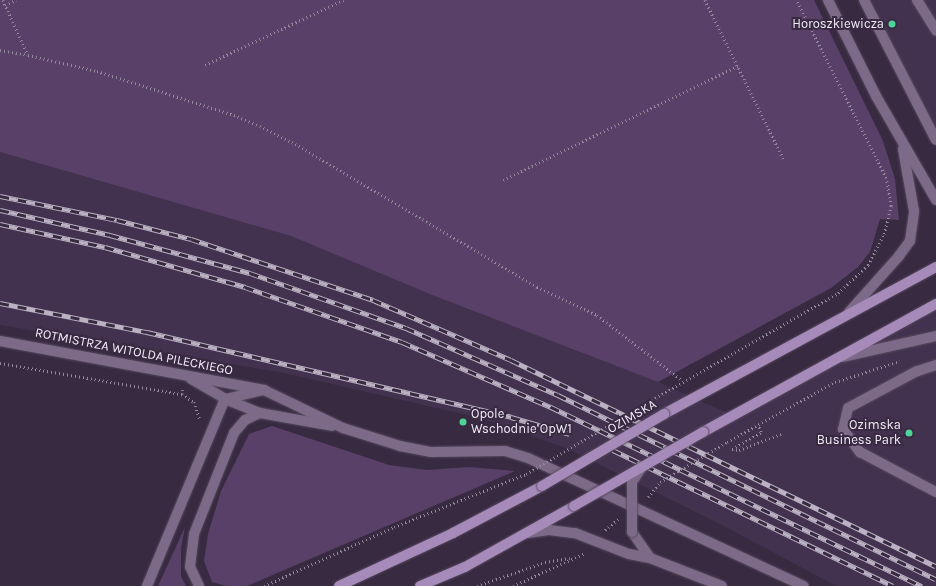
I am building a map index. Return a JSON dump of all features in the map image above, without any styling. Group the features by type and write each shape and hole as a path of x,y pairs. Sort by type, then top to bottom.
{"main road":[{"name":"OZIMSKA","path":"340,586 453,533 542,486 664,414 849,312 936,267"},
{"path":"420,586 464,567 528,533 831,360 936,304"}],"street":[{"path":"828,0 901,141 936,200"},
{"path":"864,0 936,140"},
{"path":"917,0 936,31"},
{"path":"849,312 899,256 910,241 913,227 913,195 901,141"},
{"path":"831,360 936,336"},
{"name":"ROTMISTRZA WITOLDA PILECKIEGO","path":"0,341 264,390 344,428"},
{"path":"936,364 917,370 848,408 843,428 860,452 936,492"},
{"path":"186,376 225,399 260,412 344,428 431,452 505,451 528,458 804,586"},
{"path":"225,399 264,390"},
{"path":"147,586 225,399"},
{"path":"199,586 190,566 194,534 234,433 245,420 260,412"},
{"path":"643,466 632,482 632,532 650,558"},
{"path":"528,533 549,530 575,533 629,554 650,558 722,586"}],"path":[{"path":"3,0 28,55"},
{"path":"5,5 16,0"},
{"path":"205,66 343,0"},
{"path":"705,0 784,160"},
{"path":"264,586 394,527 526,474 850,284 868,265 877,251 889,219 891,198 886,178 796,0"},
{"path":"0,50 97,71 234,115 260,126 299,146 537,287 597,315 683,381"},
{"path":"503,180 738,66"},
{"path":"646,500 660,482 727,442 835,382 908,358"},
{"path":"0,362 182,394 194,402 199,423"},
{"path":"182,394 186,376"},
{"path":"758,425 761,432 732,451 771,440 781,434"},
{"path":"477,586 545,562 573,557 513,586"}],"shaded area":[{"path":"0,0 814,0 883,141 895,179 899,220 880,219 870,252 858,267 831,288 658,382 432,295 291,236 0,152"},
{"path":"864,0 936,0 936,136"},
{"path":"0,152 291,236 432,295 658,382 732,415 936,304 936,586 836,586 726,527 566,448 480,418 284,373 0,325"},
{"path":"272,426 389,465 427,470 469,467 515,471 247,586 226,586 212,582 204,561 208,534 221,491 249,434"},
{"path":"185,527 181,549 181,576 186,586 158,586"}],"railway":[{"path":"0,196 117,220 191,239 373,300 511,360 936,566"},
{"path":"0,210 110,235 250,273 406,328 558,395 936,579"},
{"path":"0,224 105,247 245,287 402,342 551,407 922,586"},
{"path":"0,303 147,332 511,417 570,434"},
{"path":"613,450 893,586"}],"place":[{"name":"Horoszkiewicza","path":"892,24"},
{"name":"Opole Wschodnie OpW1","path":"463,422"},
{"name":"Ozimska Business Park","path":"909,433"}]}
